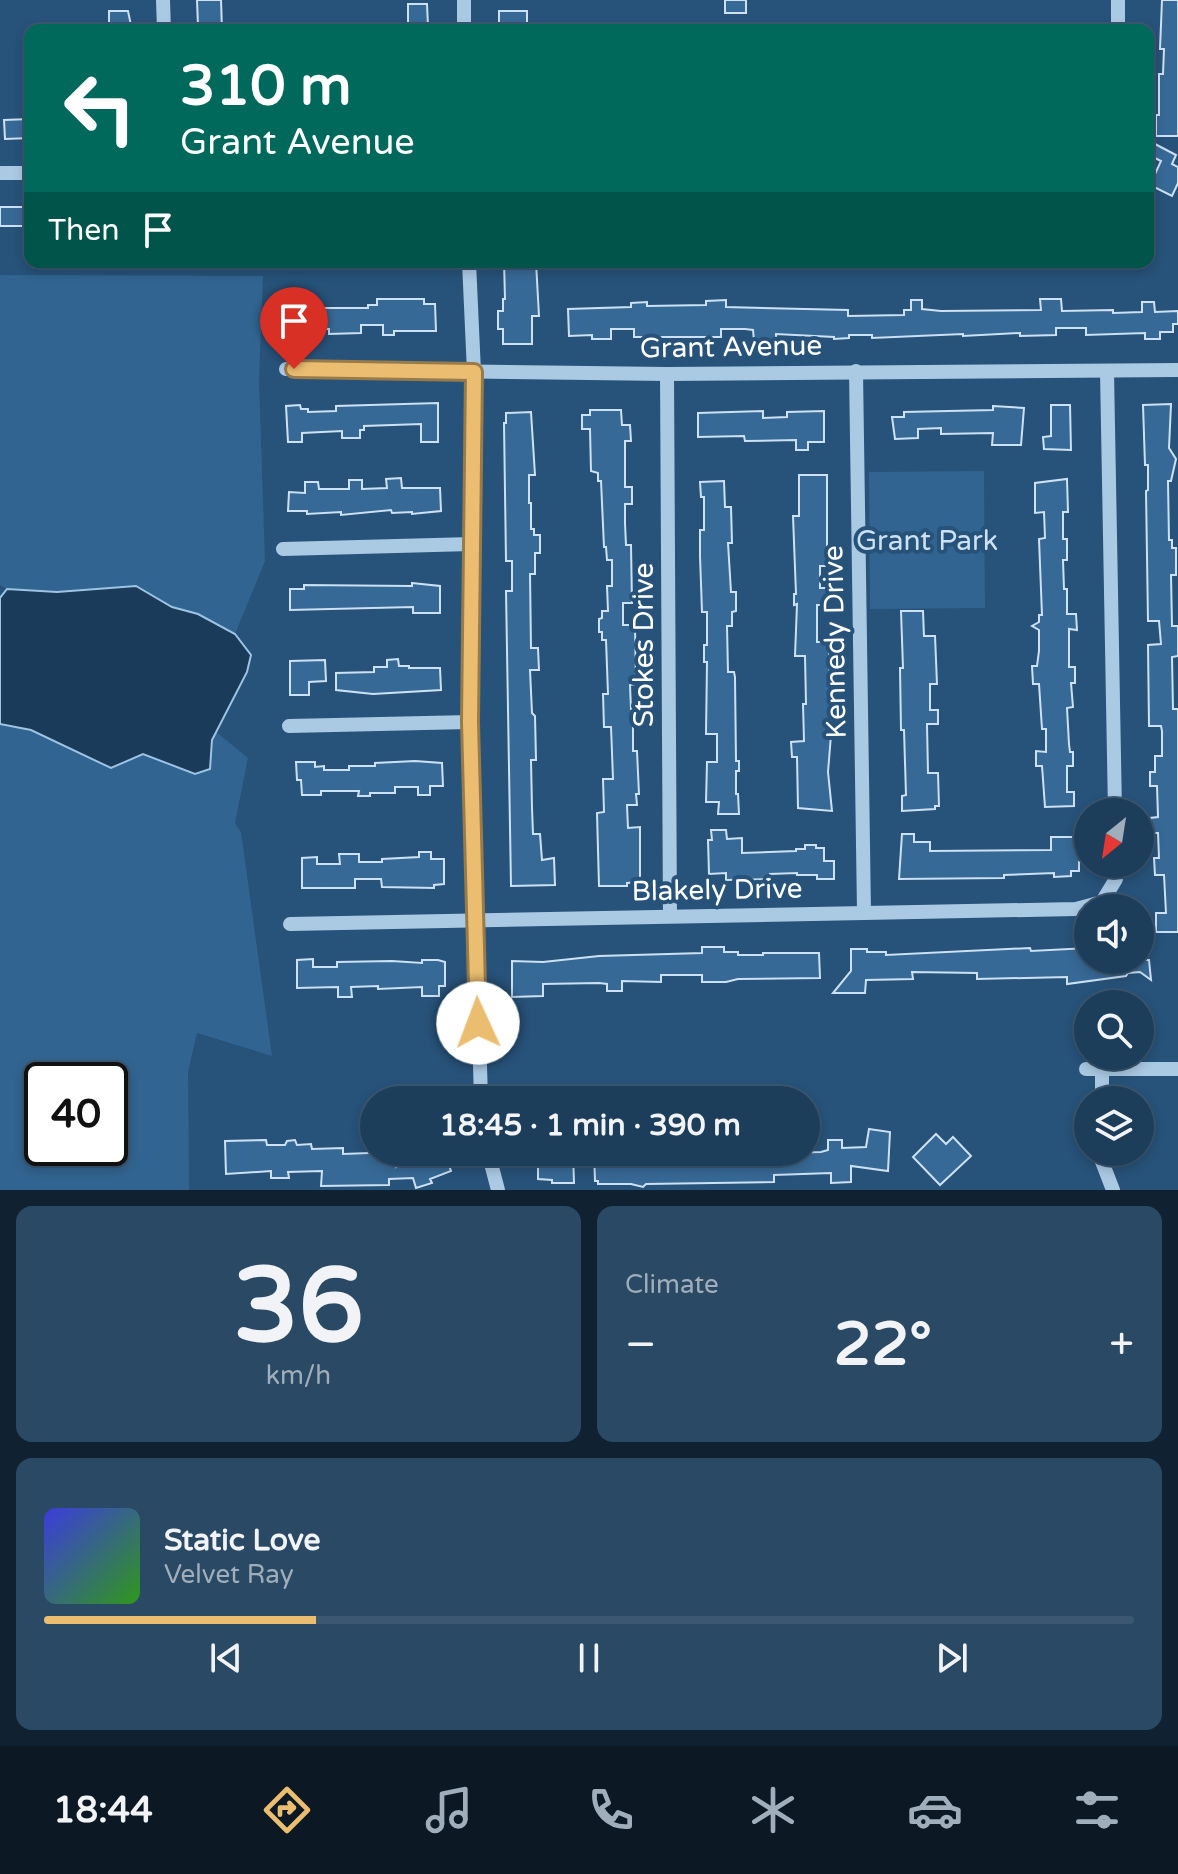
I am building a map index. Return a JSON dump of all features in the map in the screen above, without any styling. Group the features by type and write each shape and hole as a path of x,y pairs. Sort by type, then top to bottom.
{"street":[{"path":"163,0 164,24"},
{"path":"464,0 464,24"},
{"path":"1118,0 1118,24"},
{"path":"0,173 24,173"},
{"path":"469,268 474,372 470,722 481,1086"},
{"name":"Grant Avenue","path":"286,369 667,374 1178,370"},
{"name":"Kennedy Drive","path":"856,371 864,912"},
{"path":"1107,371 1115,798"},
{"name":"Stokes Drive","path":"667,374 670,916"},
{"path":"283,549 472,544"},
{"path":"289,726 470,722"},
{"name":"Blakely Drive","path":"290,924 1076,909 1102,902 1116,878"},
{"path":"1154,1069 1178,1069"},
{"path":"492,1166 498,1190"},
{"path":"1104,1166 1113,1190"}],"green space":[{"path":"0,275 263,276 259,381 265,561 235,634 198,614 172,607 136,586 57,592 7,589 0,585"},
{"name":"Grant Park","path":"984,471 985,608 870,609 869,472"},
{"path":"0,724 31,730 111,768 143,754 195,774 210,770 215,731 248,758 235,823 241,832 272,1056 197,1033 188,1072 189,1190 0,1190"}],"shaded area":[{"path":"136,586 172,607 198,614 235,634 251,655 247,672 212,740 210,769 195,774 143,754 111,768 31,730 0,724 0,598 7,589 57,592"}],"building":[{"path":"197,0 221,0 222,24 198,24"},
{"path":"725,0 746,0 746,13 725,13"},
{"path":"1162,0 1178,0 1178,136 1156,136 1159,74 1163,74 1164,49 1160,49"},
{"path":"408,4 427,4 428,24 408,24"},
{"path":"109,11 128,11 131,24 109,24"},
{"path":"499,11 527,11 527,24 499,24"},
{"path":"24,119 24,138 5,139 4,120"},
{"path":"1154,146 1176,155 1172,164 1178,167 1178,183 1172,196 1154,187 1154,176 1161,161 1154,158"},
{"path":"0,207 24,207 24,226 0,226"},
{"path":"504,268 536,268 539,316 532,316 532,344 503,344 503,329 498,329 498,311 503,311"},
{"path":"377,299 424,299 424,304 435,304 436,331 394,331 394,335 383,335 383,325 361,325 361,333 329,334 329,329 302,329 302,333 289,333 289,308 368,308 368,305 377,305"},
{"path":"1040,299 1061,299 1062,311 1113,310 1113,313 1142,312 1142,302 1154,302 1155,312 1178,311 1178,324 1173,324 1173,332 1160,332 1160,339 1145,339 1145,333 1086,335 1086,328 1056,328 1056,335 1020,336 1020,333 872,338 872,335 849,335 849,338 834,339 776,334 776,341 754,341 753,330 745,329 721,329 721,337 634,337 634,329 611,329 611,339 592,339 592,335 569,336 568,309 631,307 631,303 647,302 647,306 706,305 706,301 726,300 726,307 848,310 848,316 904,315 904,310 911,310 911,300 922,300 922,309 941,311 1041,310"},
{"path":"438,403 438,442 421,442 421,424 364,426 364,430 360,430 360,438 342,438 342,431 302,433 302,442 288,442 286,406 300,405 308,412 336,411 336,406"},
{"path":"1171,404 1169,448 1176,459 1171,481 1168,481 1169,540 1172,540 1172,548 1176,548 1176,575 1171,575 1172,626 1178,626 1178,656 1172,657 1173,709 1178,709 1178,932 1156,932 1156,913 1166,913 1164,875 1155,875 1154,858 1159,858 1158,833 1154,833 1154,818 1158,817 1157,786 1150,786 1150,772 1155,772 1155,756 1162,756 1162,731 1161,726 1149,726 1148,645 1161,644 1159,621 1148,621 1148,465 1145,465 1143,405"},
{"path":"1051,405 1070,405 1071,450 1044,449 1043,437 1051,436"},
{"path":"993,406 1024,408 1021,445 992,445 993,433 941,434 941,428 918,429 918,438 895,439 892,417 904,417 904,412 993,410"},
{"path":"590,410 621,410 622,425 630,425 631,441 625,441 625,487 632,487 632,504 625,504 625,523 626,545 631,545 632,603 623,603 623,625 635,625 636,684 630,685 631,709 637,709 638,725 633,725 633,751 637,751 639,794 636,794 637,805 627,805 628,828 640,827 640,882 627,883 627,886 599,886 597,813 604,812 603,779 613,779 611,727 604,727 603,694 608,694 606,640 602,640 602,632 599,632 599,619 602,618 602,611 608,611 607,586 612,586 612,560 607,560 604,547 601,481 598,481 598,473 591,471 590,429 582,429 582,415 590,415"},
{"path":"763,411 763,418 787,417 787,412 824,411 824,442 808,442 808,450 796,450 796,440 745,441 744,436 698,437 698,413"},
{"path":"531,412 535,475 529,475 529,503 531,529 534,529 534,535 540,535 540,553 535,553 535,574 530,574 531,648 538,648 539,670 530,670 536,760 531,760 533,834 540,834 542,860 554,858 555,885 511,886 506,591 512,591 512,561 506,561 504,423 506,413"},
{"path":"799,475 827,475 827,566 820,566 820,588 827,588 827,605 817,605 817,642 829,642 831,735 828,772 832,811 798,808 797,757 792,757 791,742 804,741 803,704 806,704 805,656 795,656 797,604 794,605 793,516 799,516"},
{"path":"401,478 402,488 440,488 441,511 412,514 392,513 391,510 341,515 341,512 307,514 307,511 288,511 289,492 305,493 305,482 318,482 319,489 349,489 349,480 362,480 362,489 387,488 386,479"},
{"path":"1067,479 1068,512 1063,512 1063,539 1067,539 1067,560 1063,560 1064,589 1067,589 1067,614 1076,614 1077,630 1069,629 1069,667 1075,667 1075,683 1071,683 1073,707 1067,708 1073,766 1067,766 1067,792 1074,792 1074,806 1045,807 1042,766 1036,766 1036,751 1046,752 1046,729 1042,729 1039,684 1033,684 1032,666 1037,666 1039,630 1032,626 1039,622 1039,615 1042,615 1039,539 1045,538 1044,512 1035,513 1035,483"},
{"path":"724,481 725,507 731,507 732,543 728,543 731,592 736,592 736,611 732,612 732,626 727,626 728,672 734,672 735,677 736,761 739,761 736,794 739,814 718,814 719,802 706,802 707,762 717,762 717,734 706,734 707,662 704,662 704,645 707,645 707,612 702,612 700,530 704,530 704,497 701,497 700,482"},
{"path":"412,583 440,586 440,613 413,613 413,607 290,610 290,589 304,589 304,585 412,586"},
{"path":"901,611 923,611 924,636 935,636 937,684 930,684 930,710 938,710 938,724 927,724 928,773 938,773 939,806 935,809 902,811 902,796 906,795 904,730 901,730"},
{"path":"398,659 399,666 440,668 441,690 373,694 336,690 336,673 374,672 374,667 387,667 387,660"},
{"path":"325,660 326,681 309,682 309,695 290,695 290,661"},
{"path":"415,761 442,763 443,786 430,786 430,795 418,795 418,787 395,787 395,793 370,793 370,796 358,796 359,791 321,791 321,795 302,795 301,780 297,780 296,762 315,762 315,767 324,766 324,770 349,770 349,766"},
{"path":"711,830 726,830 727,839 742,838 742,853 796,851 805,849 805,845 824,848 824,861 834,861 834,879 817,879 817,875 797,873 770,874 771,879 726,880 726,873 709,874 708,840 712,840"},
{"path":"902,834 914,834 914,842 930,842 930,851 1051,850 1051,837 1074,837 1074,871 1071,871 1071,876 1054,877 1054,873 1004,875 1004,878 899,879"},
{"path":"419,852 431,852 431,859 444,859 444,884 434,885 434,888 382,887 381,879 355,879 355,888 302,888 302,858 317,857 317,864 340,864 339,854 359,854 359,862 382,862 382,859 419,857"},
{"path":"702,947 724,947 724,952 738,952 738,955 819,953 820,978 702,982 702,975 661,975 661,982 622,981 622,991 607,991 607,984 599,983 543,984 543,996 512,997 512,961 702,953"},
{"path":"851,949 886,952 886,955 1074,949 1074,974 1127,974 1067,984 1067,977 977,979 977,973 912,972 913,979 866,980 865,993 833,993 851,971"},
{"path":"313,959 313,967 337,967 337,962 422,963 422,960 438,960 445,962 445,986 439,986 439,996 422,996 422,987 351,987 352,997 338,997 338,987 297,988 297,960"},
{"path":"869,1129 890,1132 888,1171 851,1166 851,1182 831,1183 831,1173 774,1175 774,1182 646,1184 643,1187 598,1184 595,1181 594,1166 820,1166 820,1152 828,1150 828,1140 842,1140 842,1148 866,1147"},
{"path":"936,1134 946,1144 953,1137 971,1156 940,1185 913,1157"},
{"path":"266,1140 267,1145 285,1145 287,1141 295,1140 297,1145 311,1144 312,1149 343,1148 343,1154 360,1153 360,1166 449,1166 451,1171 430,1179 432,1183 416,1188 413,1178 389,1179 389,1185 321,1186 322,1171 288,1172 289,1178 271,1178 271,1171 226,1174 225,1141"},
{"path":"538,1166 573,1166 574,1183 552,1183 552,1180 538,1179"}],"route":[{"path":"294,369 474,372 470,722 478,1023"}]}
